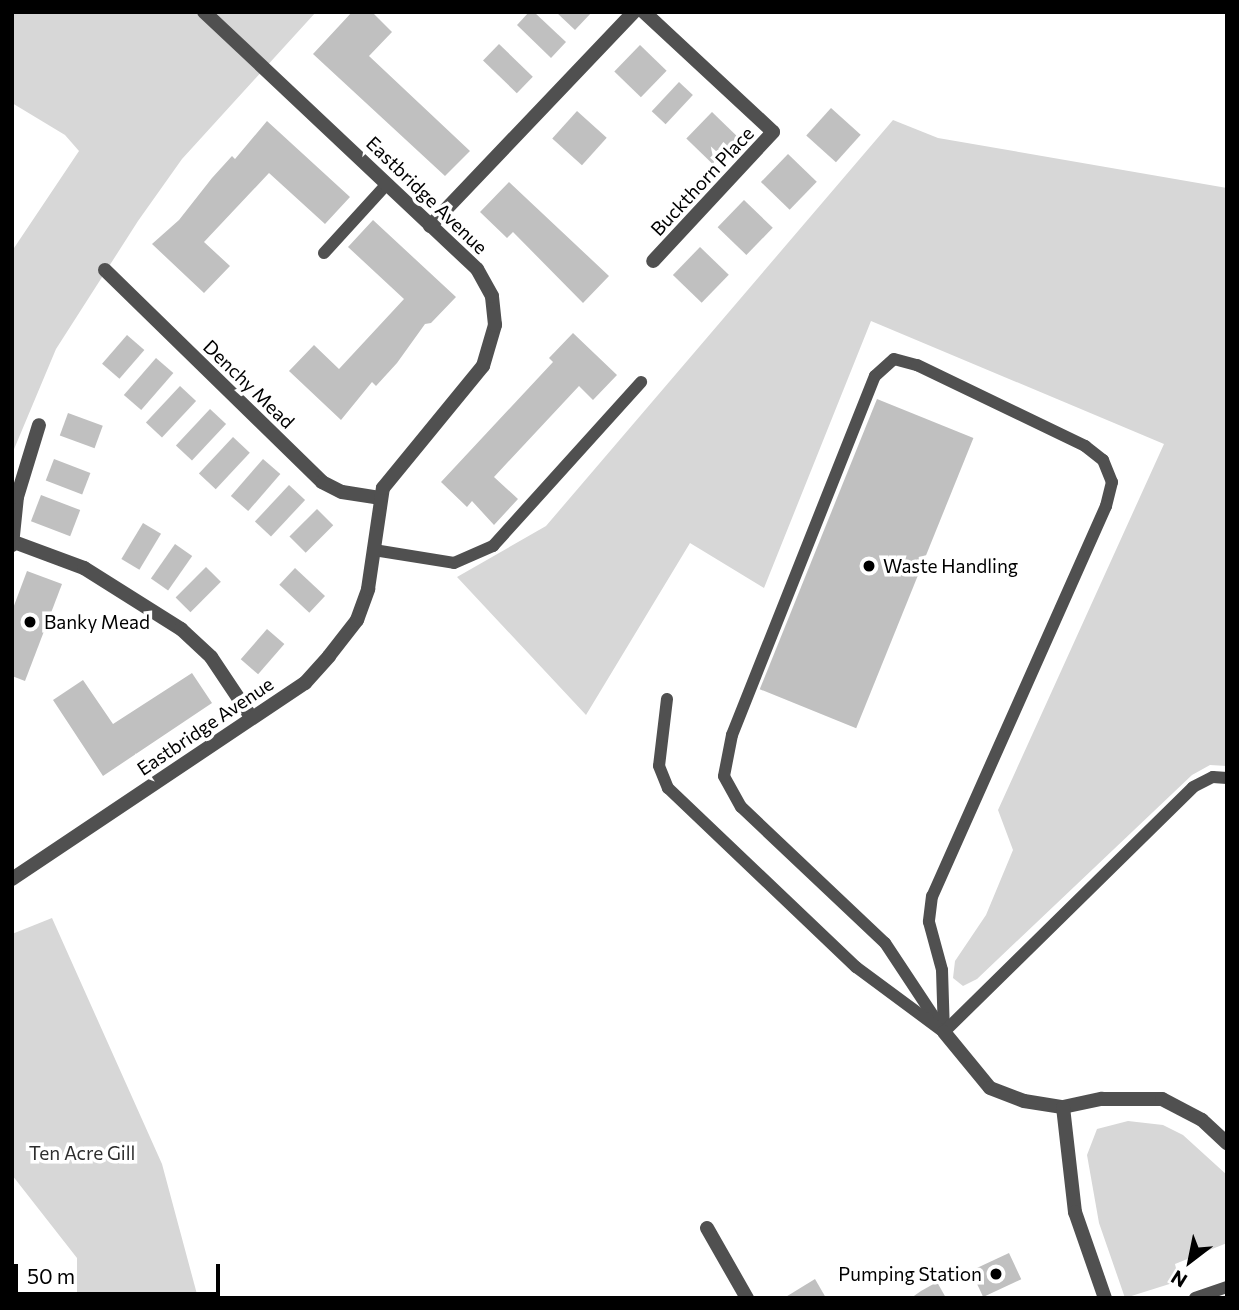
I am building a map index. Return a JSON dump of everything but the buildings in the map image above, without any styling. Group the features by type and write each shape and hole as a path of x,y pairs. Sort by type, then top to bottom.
{"street":[{"name":"Eastbridge Avenue","path":"12,879 305,683 357,620 368,589 383,488 483,366 495,325 492,296 477,269 204,12"},
{"path":"430,226 634,12"},
{"name":"Buckthorn Place","path":"644,12 773,132 653,261"},
{"name":"Denchy Mead","path":"105,270 321,482 342,492 380,498"},
{"path":"39,425 17,497 13,544 84,568 181,629 211,657 251,717"},
{"path":"944,1032 990,1088 1024,1101 1063,1107 1102,1099 1162,1099 1202,1120 1227,1143"},
{"path":"1063,1107 1075,1212 1105,1298"},
{"path":"707,1228 747,1298"}],"lane":[{"path":"324,253 387,184"},
{"path":"894,359 917,365 1085,446 1103,460 1112,482 1105,506 932,896 929,922 942,970 944,1032 885,943 741,807 724,776 732,735 874,376 894,359"},
{"path":"374,550 454,563 493,547 641,382"},
{"path":"667,699 659,766 668,788 856,967 944,1032"},
{"path":"944,1032 1193,787 1213,777 1227,778"},
{"path":"1195,1298 1227,1287"}],"green space":[{"path":"12,12 316,12 182,159 138,221 56,349 12,454 12,251 79,151 65,135 12,103"},
{"path":"893,120 938,138 1227,188 1227,766 1210,765 1192,775 977,979 963,986 953,978 955,961 986,915 1013,850 998,810 1164,444 871,321 764,588 690,543 586,715 457,577 546,526"},
{"name":"Ten Acre Gill","path":"52,918 162,1164 198,1298 77,1298 77,1258 12,1175 12,934"},
{"path":"1128,1121 1163,1125 1183,1135 1227,1175 1227,1243 1175,1264 1179,1281 1125,1298 1099,1223 1087,1155 1097,1129"}],"place":[{"name":"Waste Handling","path":"869,566"},
{"name":"Banky Mead","path":"30,622"},
{"name":"Pumping Station","path":"996,1274"}]}
